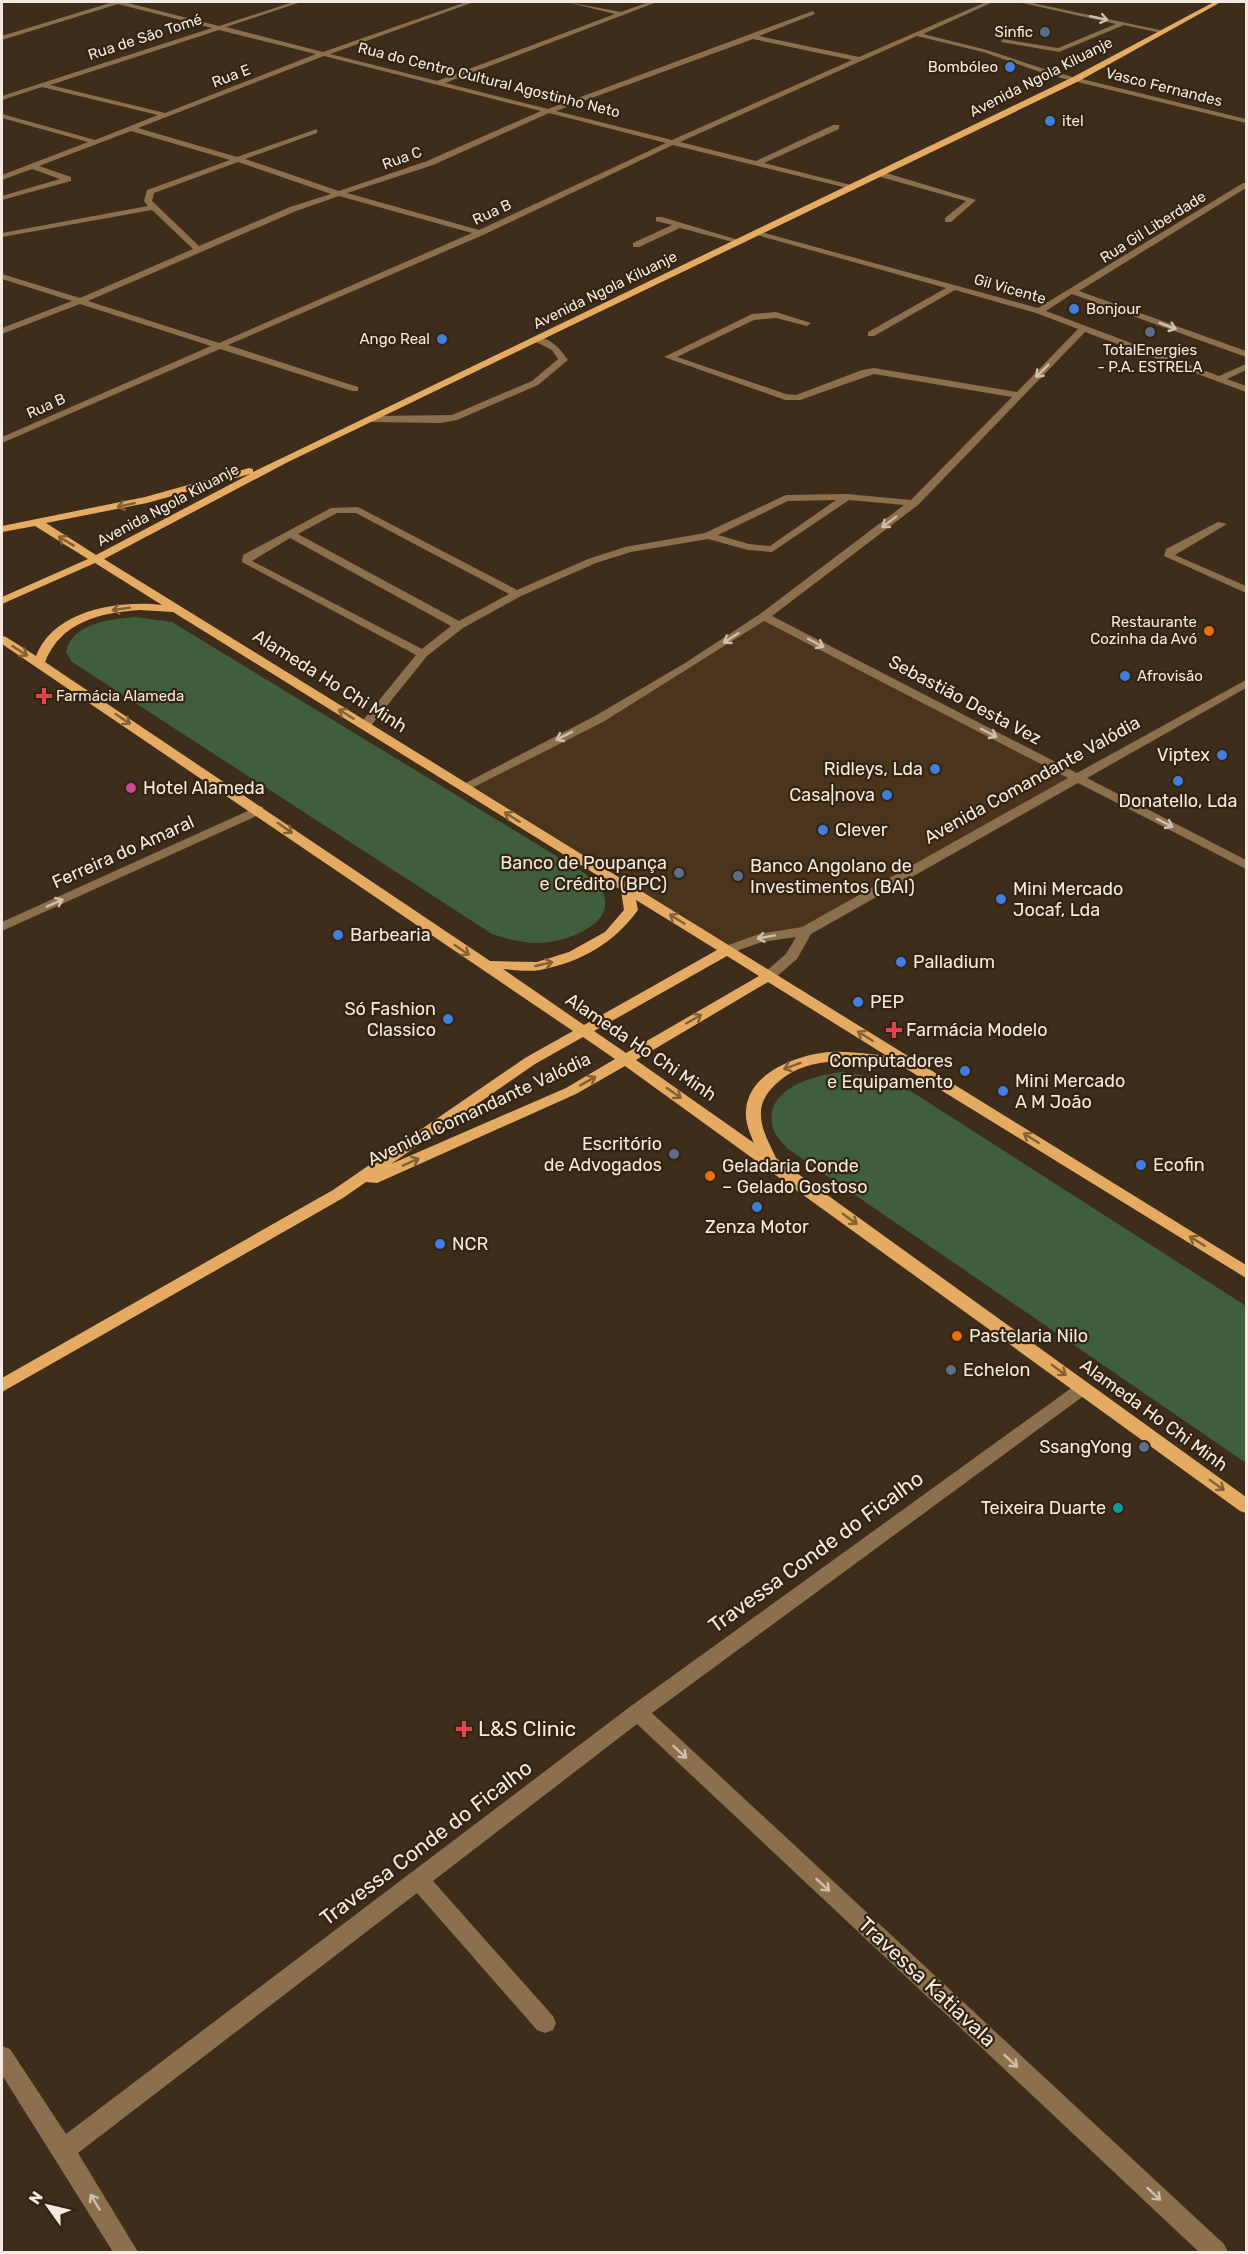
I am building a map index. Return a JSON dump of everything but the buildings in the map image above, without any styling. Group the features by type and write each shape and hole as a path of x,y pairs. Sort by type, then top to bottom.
{"main road":[{"name":"Avenida Ngola Kiluanje","path":"2,601 96,559 284,460 1076,79 1218,2"},
{"path":"2,528 147,500 284,460"},
{"name":"Alameda Ho Chi Minh","path":"36,522 1246,1272"},
{"path":"39,663 46,644 61,629 85,618 131,607 179,610"},
{"name":"Alameda Ho Chi Minh","path":"2,639 259,810 768,1158 1246,1506"},
{"path":"486,965 538,966 574,955 610,935 631,910 627,888"},
{"name":"Avenida Comandante Valódia","path":"2,1386 338,1194 530,1061 728,950"},
{"name":"Avenida Comandante Valódia","path":"338,1194 571,1090 769,976"},
{"path":"768,1158 752,1113 761,1090 778,1071 811,1059 847,1056 911,1064"}],"street":[{"name":"Rua do Centro Cultural Agostinho Neto","path":"118,2 548,111 677,141 852,188"},
{"path":"2,38 118,2"},
{"name":"Rua de São Tomé","path":"3,97 298,2"},
{"name":"Rua E","path":"2,178 326,53 471,2"},
{"path":"570,2 621,14"},
{"path":"438,82 654,2"},
{"name":"Rua B","path":"2,440 480,233 677,141 990,2"},
{"path":"1021,2 1161,31"},
{"name":"Rua C","path":"2,331 80,301 196,248 337,193 430,163 548,111 813,13"},
{"path":"1003,41 1059,50 1124,23"},
{"name":"Vasco Fernandes","path":"916,34 1076,79 1246,121"},
{"path":"753,37 859,59"},
{"path":"42,85 165,116"},
{"path":"2,116 95,142"},
{"path":"758,163 836,127"},
{"path":"132,129 239,160 337,193 480,233"},
{"path":"196,248 148,201 150,192 314,131"},
{"path":"2,198 68,179 34,167"},
{"path":"880,174 972,200 948,220"},
{"name":"Rua Gil Liberdade","path":"1040,311 1246,185"},
{"path":"2,235 154,207"},
{"path":"659,219 741,242"},
{"path":"636,245 679,225"},
{"name":"Gil Vicente","path":"760,233 1040,311 1246,389"},
{"path":"2,276 355,389"},
{"path":"871,334 954,287"},
{"path":"1074,292 1246,354"},
{"path":"807,322 776,315 752,316 669,357 785,397 797,398 865,372 874,371 1018,394"},
{"path":"464,786 599,719 689,665 764,616 914,503 1083,329"},
{"path":"370,419 448,419 535,382 563,360 555,348 537,339"},
{"path":"1219,379 1246,367"},
{"path":"365,725 423,654 459,626 517,594 592,561 629,549 708,536 786,498 847,497 914,503"},
{"path":"708,536 747,547 772,549 847,497"},
{"path":"423,654 248,562 247,557 251,552 335,510 357,510 517,594"},
{"path":"1222,524 1170,551 1169,556 1246,590"},
{"path":"289,532 459,626"},
{"name":"Sebastião Desta Vez","path":"764,616 1246,865"},
{"name":"Avenida Comandante Valódia","path":"728,950 759,938 806,931 1246,682"},
{"name":"Ferreira do Amaral","path":"2,927 259,810"},
{"name":"Avenida Comandante Valódia","path":"769,976 792,956 806,931"},
{"name":"Travessa Conde do Ficalho","path":"63,2150 638,1712 1083,1388"},
{"name":"Travessa Katiavala","path":"638,1712 1216,2253"},
{"path":"418,1879 545,2023"},
{"path":"2,2056 126,2253"}],"shaded area":[{"path":"764,616 1075,778 806,931 728,950 464,787 599,719"}],"green space":[{"path":"135,617 172,622 584,873 595,881 603,893 605,905 602,915 585,930 560,940 538,943 492,934 72,662 66,652 70,642 84,629 104,621"},
{"path":"843,1072 895,1081 1246,1306 1246,1463 788,1149 774,1131 772,1117 775,1104 792,1087 818,1077"}],"place":[{"name":"Sinfic","path":"1045,32"},
{"name":"Bombóleo","path":"1010,67"},
{"name":"itel","path":"1050,121"},
{"name":"Bonjour","path":"1074,309"},
{"name":"TotalEnergies - P.A. ESTRELA","path":"1150,332"},
{"name":"Ango Real","path":"442,339"},
{"name":"Restaurante Cozinha da Avó","path":"1209,631"},
{"name":"Afrovisão","path":"1125,676"},
{"name":"Farmácia Alameda","path":"44,696"},
{"name":"Viptex","path":"1222,755"},
{"name":"Ridleys, Lda","path":"935,769"},
{"name":"Donatello, Lda","path":"1178,781"},
{"name":"Hotel Alameda","path":"131,788"},
{"name":"Casa|nova","path":"887,795"},
{"name":"Clever","path":"823,830"},
{"name":"Banco de Poupança e Crédito (BPC)","path":"679,873"},
{"name":"Banco Angolano de Investimentos (BAI)","path":"738,876"},
{"name":"Mini Mercado Jocaf, Lda","path":"1001,899"},
{"name":"Barbearia","path":"338,935"},
{"name":"Palladium","path":"901,962"},
{"name":"PEP","path":"858,1002"},
{"name":"Só Fashion Classico","path":"448,1019"},
{"name":"Farmácia Modelo","path":"894,1030"},
{"name":"Computadores e Equipamento","path":"965,1071"},
{"name":"Mini Mercado A M João","path":"1003,1091"},
{"name":"Escritório de Advogados","path":"674,1154"},
{"name":"Ecofin","path":"1141,1165"},
{"name":"Geladaria Conde – Gelado Gostoso","path":"710,1176"},
{"name":"Zenza Motor","path":"757,1207"},
{"name":"NCR","path":"440,1244"},
{"name":"Pastelaria Nilo","path":"957,1336"},
{"name":"Echelon","path":"951,1370"},
{"name":"SsangYong","path":"1144,1447"},
{"name":"Teixeira Duarte","path":"1118,1508"},
{"name":"L&S Clinic","path":"464,1729"}]}
